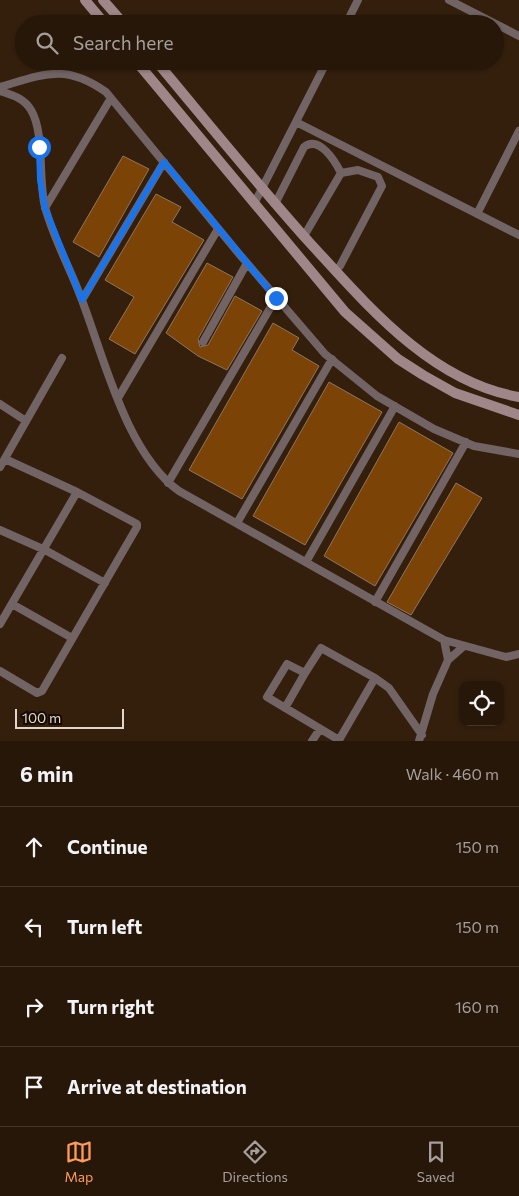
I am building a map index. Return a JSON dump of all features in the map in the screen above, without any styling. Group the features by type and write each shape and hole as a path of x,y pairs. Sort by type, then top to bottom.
{"street":[{"path":"85,0 98,15"},
{"path":"102,0 116,15"},
{"path":"350,15 358,0"},
{"path":"449,0 478,15"},
{"path":"504,28 519,36"},
{"path":"143,70 345,312 398,359 455,393 519,415"},
{"path":"163,70 262,190 373,311 428,357 472,382 503,394 519,397"},
{"path":"254,204 322,70"},
{"path":"0,87 35,76 66,73 86,79 111,98 276,298 332,359 377,396 434,429 466,442 519,454"},
{"path":"0,91 20,99 32,111 39,147 40,180 45,208 138,445 150,463 168,483 444,640 506,657 519,654"},
{"path":"45,208 111,98"},
{"path":"296,122 517,234 519,225"},
{"path":"477,214 519,131"},
{"path":"275,204 307,144 324,149 332,156 341,173"},
{"path":"82,300 164,162"},
{"path":"304,236 341,173 358,170 378,178 382,186 335,270"},
{"path":"118,398 218,229"},
{"path":"203,342 247,263"},
{"path":"168,483 276,298"},
{"path":"0,467 62,358"},
{"path":"237,523 332,359"},
{"path":"0,404 26,421"},
{"path":"306,562 395,406"},
{"path":"375,602 466,442"},
{"path":"0,671 37,692 42,690 137,528 137,524 77,492 4,459"},
{"path":"0,624 45,550 77,492"},
{"path":"0,530 45,550 105,582"},
{"path":"12,604 72,638"},
{"path":"444,640 448,660"},
{"path":"421,736 433,694 448,660 464,646"},
{"path":"284,708 321,648 375,678 389,688 421,736"},
{"path":"305,674 288,664 267,697 339,741 375,678"},
{"path":"312,741 320,729"}],"building":[{"path":"123,156 149,169 99,257 73,242"},
{"path":"156,194 181,207 172,222 204,240 135,354 109,339 134,297 105,280"},
{"path":"207,263 233,277 198,339 200,347 208,345 235,296 262,311 227,370 198,356 166,333"},
{"path":"273,323 299,338 292,350 319,366 242,499 189,470"},
{"path":"329,382 382,412 305,545 253,516"},
{"path":"399,422 453,453 375,586 324,556"},
{"path":"456,483 482,498 411,615 387,602"}],"route":[{"path":"39,147 40,180 45,208 82,300 164,162 276,298"}]}
